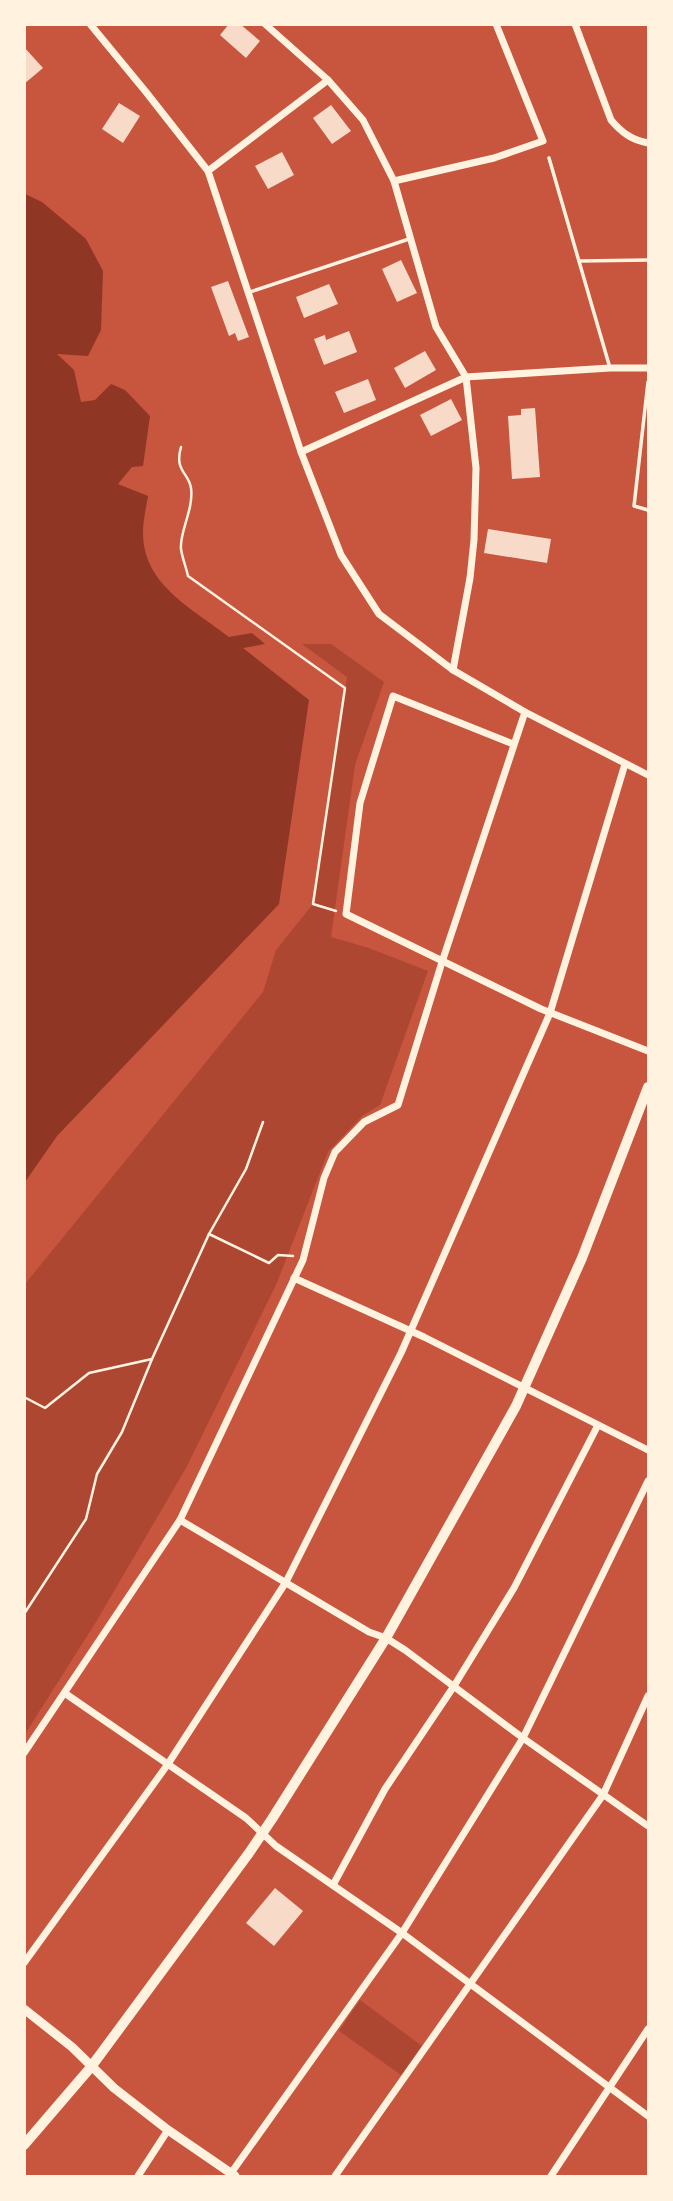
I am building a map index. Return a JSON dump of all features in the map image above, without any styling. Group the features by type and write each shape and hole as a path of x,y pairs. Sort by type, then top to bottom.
{"main road":[{"path":"24,2146 91,2067 262,1833 386,1638 524,1388 582,1258 649,1087"}],"street":[{"path":"90,24 208,171 301,452 341,555 379,614 453,670 525,712 649,775"},
{"path":"265,24 328,80 363,120 394,181 436,327 466,376 476,468 474,540 470,578 453,670"},
{"path":"394,181 494,158 543,141 496,24"},
{"path":"575,24 611,120 621,132 632,139 649,143"},
{"path":"208,171 328,80"},
{"path":"301,452 466,376 649,368"},
{"path":"513,744 393,696 360,803 346,914 550,1013 649,1051"},
{"path":"24,1753 180,1520 303,1260 324,1178 335,1152 364,1122 398,1105 442,962 525,712"},
{"path":"24,1963 168,1764 286,1582 412,1331 550,1013 625,764"},
{"path":"294,1278 412,1331 649,1450"},
{"path":"333,1885 385,1789 454,1686 514,1588 597,1425"},
{"path":"24,2009 168,2130 232,2176 402,1933 523,1738 649,1481"},
{"path":"180,1520 369,1632 386,1638 649,1826"},
{"path":"66,1694 246,1818 262,1833 649,2116"},
{"path":"335,2176 603,1795 649,1696"},
{"path":"551,2176 649,2029"},
{"path":"138,2176 168,2130"}],"lane":[{"path":"549,158 610,368"},
{"path":"249,292 411,239"},
{"path":"580,261 649,260"},
{"path":"649,382 634,506 649,510"}],"path":[{"path":"181,447 181,472 191,485 187,524 180,547 188,576 345,688 313,904 346,914"},
{"path":"24,1615 86,1519 97,1474 122,1432 209,1234 246,1169 264,1122"},
{"path":"209,1234 269,1263 278,1255 293,1256"},
{"path":"24,1397 45,1408 89,1373 152,1359"}],"shaded area":[{"path":"25,194 42,202 86,239 103,271 101,330 88,356 57,354 74,370 81,402 95,400 111,384 125,390 150,416 143,466 132,467 118,484 148,496 143,533 145,551 151,567 186,606 229,637 252,633 265,644 243,648 309,700 279,904 57,1136 25,1182"},
{"path":"302,644 331,644 384,682 355,765 331,937 369,948 428,971 380,1105 362,1116 328,1152 276,1285 186,1468 96,1622 25,1734 25,1284 263,992 276,950 313,904 347,677"},
{"path":"360,2000 422,2046 401,2075 339,2031"}],"building":[{"path":"229,24 240,24 260,41 246,58 220,35"},
{"path":"24,47 43,68 24,84"},
{"path":"119,103 140,116 123,143 102,129"},
{"path":"331,105 351,131 332,144 313,118"},
{"path":"282,152 294,175 268,189 255,166"},
{"path":"401,260 417,293 397,302 382,269"},
{"path":"228,281 249,337 238,341 235,333 229,336 211,287"},
{"path":"329,284 338,304 304,318 296,297"},
{"path":"349,331 357,352 324,365 314,339 325,335 326,340"},
{"path":"425,351 436,370 405,388 394,368"},
{"path":"368,379 376,400 344,413 335,392"},
{"path":"451,399 462,420 431,436 420,415"},
{"path":"535,408 540,477 512,479 508,416 521,415 521,409"},
{"path":"488,529 551,539 547,563 484,553"},
{"path":"275,1888 303,1911 274,1946 246,1923"}]}
